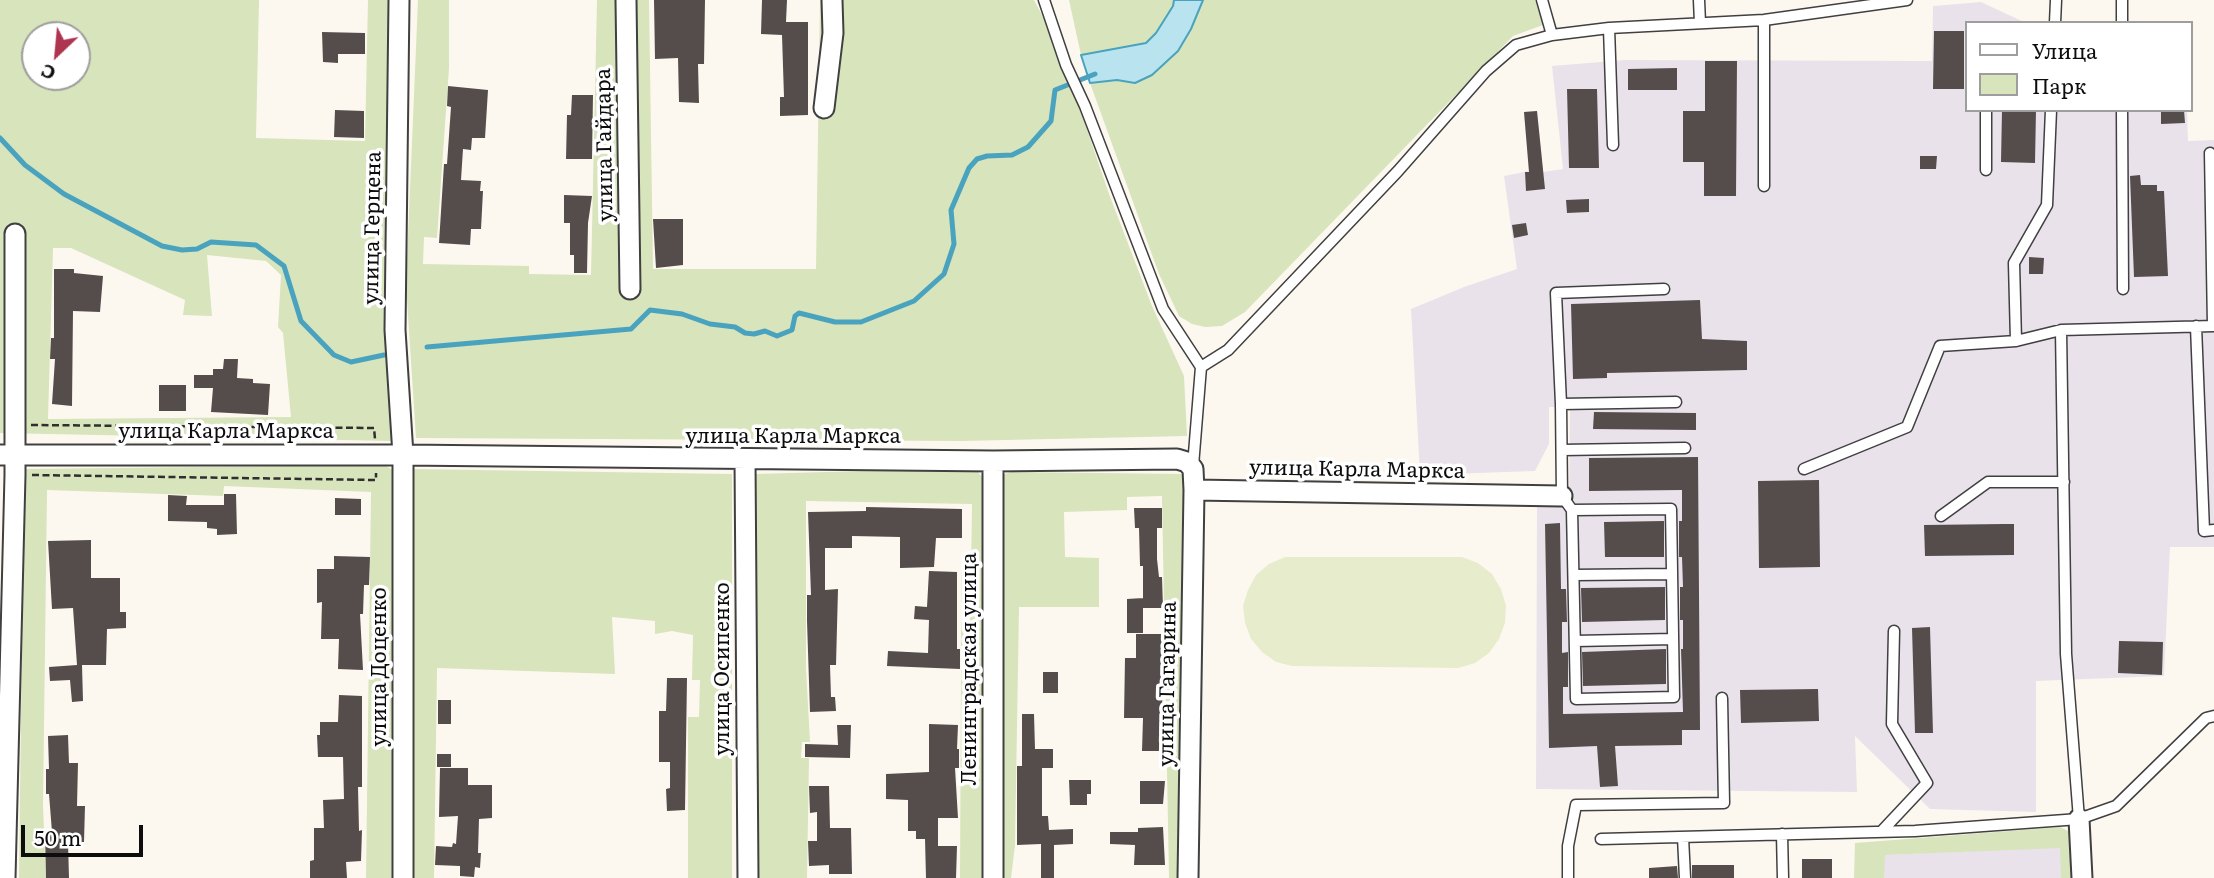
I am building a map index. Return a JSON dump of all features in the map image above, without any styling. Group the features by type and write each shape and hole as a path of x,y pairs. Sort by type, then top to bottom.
{"street":[{"name":"улица Герцена","path":"399,0 395,330 403,455"},
{"name":"улица Гайдара","path":"626,0 630,289"},
{"path":"824,108 833,33 832,0"},
{"path":"5,878 7,455 15,234"},
{"name":"улица Карла Маркса","path":"7,455 403,455 993,461 1177,459 1187,462 1193,470"},
{"name":"улица Доценко","path":"403,455 403,878"},
{"name":"улица Осипенко","path":"744,459 748,878"},
{"name":"Ленинградская улица","path":"993,461 993,878"},
{"path":"1193,470 1194,490"},
{"name":"улица Карла Маркса","path":"1194,490 1567,503"},
{"name":"улица Гагарина","path":"1188,878 1194,490"},
{"path":"2079,819 2082,878"}],"lane":[{"path":"1044,0 1066,65 1085,106 1163,309 1201,366 1193,470"},
{"path":"1542,0 1552,35"},
{"path":"1699,0 1700,23"},
{"path":"1201,366 1227,350 1398,171 1486,71 1516,46 1552,35 1609,28 1764,20 1906,0"},
{"path":"2055,21 2056,0"},
{"path":"2122,0 2122,21"},
{"path":"1764,20 1764,186"},
{"path":"1609,28 1613,145"},
{"path":"1986,112 1986,170"},
{"path":"2016,341 2014,263 2047,205 2051,112"},
{"path":"2122,112 2123,289"},
{"path":"1804,468 1907,427 1940,346 2016,341 2061,330 2213,326 2210,153"},
{"path":"1567,503 1671,509 1674,697 1576,699 1574,575 1567,503 1562,450 1556,293 1664,289"},
{"path":"2196,326 2204,531 2214,530"},
{"path":"2061,330 2066,654 2079,819"},
{"path":"1561,404 1676,402"},
{"path":"1562,450 1685,448"},
{"path":"1941,516 1988,482 2064,482"},
{"path":"1574,575 1672,574"},
{"path":"1881,832 1927,783 1892,724 1894,631"},
{"path":"1575,640 1673,639"},
{"path":"1568,878 1568,846 1576,806 1724,803 1722,698"},
{"path":"1601,839 1881,832 2079,819 2116,806 2206,718 2214,716"},
{"path":"1782,834 1783,878"},
{"path":"1683,837 1685,878"}],"shaded area":[{"path":"1981,2 2022,21 1966,21 1966,112 2187,112 2188,141 2214,140 2214,547 2170,547 2164,676 2036,681 2036,812 1930,809 1855,736 1857,792 1536,789 1537,502 1569,503 1570,407 1549,407 1549,444 1535,471 1420,475 1411,309 1517,269 1504,176 1529,171 1524,112 1537,111 1543,172 1563,169 1552,66 1625,60 1932,61 1933,6"},
{"path":"2061,847 2061,878 1884,878 1884,855"}],"green space":[{"path":"0,0 259,0 256,138 365,141 368,0 394,0 392,441 0,433","holes":["53,248 71,248 185,300 183,315 212,316 207,255 266,261 281,275 278,327 283,333 291,417 48,419"]},
{"path":"418,0 449,0 449,68 437,238 424,237 423,264 529,266 529,274 591,275 597,0 649,0 653,269 816,269 820,0 1034,0 1058,45 1109,194 1152,306 1184,376 1187,436 961,441 416,438 406,284"},
{"path":"1069,0 1174,0 1156,33 1146,43 1081,55"},
{"path":"1203,0 1535,0 1543,25 1513,36 1245,312 1222,326 1205,327 1192,324 1179,316 1159,274 1090,83 1117,80 1135,83 1191,29"},
{"path":"384,465 393,470 394,477 392,878 366,878 371,492 224,486 223,496 47,490 43,806 46,878 19,878 24,469"},
{"path":"970,468 984,479 985,878 960,878 961,670 969,670 970,647 961,646 961,622 970,621 970,603 961,602 961,572 971,571 972,504 806,501 806,669 810,742 802,742 801,758 809,758 807,878 757,878 751,668 755,474"},
{"path":"413,469 732,474 732,878 688,878 688,717 699,717 700,680 692,680 693,635 672,631 655,634 655,621 612,617 615,674 437,668 434,878 411,878"},
{"path":"1011,472 1184,474 1189,878 1169,878 1162,496 1127,497 1127,510 1064,512 1065,557 1099,558 1099,607 1019,607 1015,845 1011,878 997,878 1002,475"},
{"path":"1285,557 1462,557 1478,563 1492,574 1501,589 1506,606 1505,623 1499,639 1489,653 1475,663 1458,668 1292,666 1276,662 1262,652 1251,639 1243,606 1256,575 1269,564"},
{"path":"2060,827 2068,831 2076,841 2081,878 2061,878 2060,848 1885,855 1884,878 1854,878 1855,843"}],"water":[{"path":"1174,0 1203,0 1178,51 1152,75 1135,83 1117,80 1090,83 1081,55 1146,43 1156,33"}],"building":[{"path":"654,0 705,0 704,64 698,64 699,103 679,102 678,58 655,59"},
{"path":"762,0 787,0 786,22 808,22 808,115 780,116 780,97 784,97 782,35 761,34"},
{"path":"1934,31 1964,31 1964,89 1933,89"},
{"path":"322,32 365,33 365,54 338,54 338,63 323,62"},
{"path":"1705,61 1737,61 1736,196 1704,196 1704,162 1683,162 1683,111 1705,111"},
{"path":"1677,68 1677,90 1628,90 1628,69"},
{"path":"448,86 488,90 485,138 472,138 471,150 463,149 461,180 481,181 480,191 483,191 481,229 471,229 470,245 439,243 451,107 447,106"},
{"path":"1567,89 1597,89 1599,168 1569,168"},
{"path":"572,95 593,95 592,159 566,159 567,115 571,115"},
{"path":"335,110 364,111 364,138 334,137"},
{"path":"1537,111 1545,189 1526,191 1525,172 1529,172 1524,112"},
{"path":"2002,112 2036,112 2035,163 2001,162"},
{"path":"2161,112 2184,112 2185,123 2161,124"},
{"path":"1920,156 1937,156 1936,169 1920,169"},
{"path":"2140,175 2141,185 2157,185 2157,191 2164,191 2168,276 2134,277 2130,176"},
{"path":"564,195 592,196 588,223 587,273 574,273 574,255 570,255 570,223 564,223"},
{"path":"1589,199 1589,212 1567,213 1566,200"},
{"path":"653,219 683,219 683,265 656,268"},
{"path":"1526,223 1528,235 1514,238 1512,225"},
{"path":"2029,257 2044,258 2043,274 2029,274"},
{"path":"54,269 74,269 74,273 103,276 100,312 73,311 72,406 52,404 55,359 50,359 51,338 54,338"},
{"path":"1700,300 1702,339 1747,341 1747,370 1607,373 1607,378 1573,379 1571,304"},
{"path":"224,359 238,359 237,378 270,384 268,415 211,412 213,388 194,388 194,375 213,375 213,369 223,369"},
{"path":"159,385 186,385 186,411 159,411"},
{"path":"1594,412 1696,413 1696,430 1593,429"},
{"path":"1698,457 1700,730 1682,730 1682,745 1615,746 1618,786 1600,787 1597,746 1549,748 1545,524 1560,523 1561,589 1566,589 1567,622 1562,622 1562,653 1568,652 1568,687 1563,687 1563,714 1683,712 1683,620 1680,620 1680,587 1683,587 1682,557 1679,557 1682,490 1589,491 1589,458"},
{"path":"1819,480 1820,567 1759,568 1758,481"},
{"path":"224,494 236,494 237,534 217,535 217,529 207,528 207,522 168,521 168,495 187,496 186,505 224,505"},
{"path":"335,498 361,499 361,515 335,515"},
{"path":"866,507 962,509 962,538 936,538 934,567 900,568 900,537 852,536 852,548 825,548 825,590 838,589 836,665 830,665 831,697 835,697 836,711 810,712 807,595 811,595 808,512 866,511"},
{"path":"1134,508 1162,508 1162,528 1157,528 1157,559 1159,577 1162,577 1163,608 1143,608 1143,566 1140,566 1139,528 1135,528"},
{"path":"1664,521 1664,557 1605,557 1604,522"},
{"path":"2014,524 2014,555 1925,556 1924,525"},
{"path":"91,540 91,578 120,578 120,612 126,612 126,628 107,629 106,665 82,665 83,701 72,702 70,680 50,681 49,667 77,665 73,608 52,609 48,541"},
{"path":"334,556 370,557 369,585 364,585 363,614 360,614 363,670 338,669 339,639 321,639 322,602 317,603 317,569 334,569"},
{"path":"929,571 957,572 957,649 960,649 960,669 887,666 888,651 928,653 929,620 914,619 915,606 927,607"},
{"path":"1665,587 1665,620 1582,622 1581,588"},
{"path":"1143,598 1143,633 1127,633 1127,599"},
{"path":"1930,627 1933,733 1915,733 1912,628"},
{"path":"1136,634 1165,634 1162,686 1163,751 1142,751 1143,718 1124,718 1125,658 1136,658"},
{"path":"2119,641 2163,642 2162,675 2118,673"},
{"path":"1666,649 1666,684 1583,686 1582,652"},
{"path":"1043,672 1058,672 1058,693 1043,693"},
{"path":"667,678 687,678 685,810 667,811 666,789 670,788 670,762 659,762 659,711 666,711"},
{"path":"1818,689 1819,721 1741,723 1740,690"},
{"path":"339,695 362,696 362,787 358,787 359,831 362,830 361,861 346,862 347,878 310,878 310,861 314,860 314,828 324,828 323,800 344,799 343,757 318,757 317,735 320,735 320,722 338,722"},
{"path":"438,700 451,700 451,724 438,724"},
{"path":"1022,714 1034,714 1035,749 1053,749 1053,768 1042,768 1042,816 1048,816 1049,830 1073,829 1073,844 1054,845 1054,878 1041,878 1041,844 1017,845 1017,766 1022,766"},
{"path":"929,724 958,725 959,768 955,768 958,818 938,818 938,846 957,846 956,878 926,878 925,839 916,839 916,831 908,831 908,800 886,799 886,774 929,772"},
{"path":"837,725 851,725 850,758 805,757 805,744 838,745"},
{"path":"68,735 69,763 78,763 77,806 85,806 84,842 68,842 69,878 46,878 45,832 52,832 49,794 46,794 46,769 49,769 48,736"},
{"path":"437,754 451,754 451,767 437,767"},
{"path":"440,768 468,768 468,785 492,785 492,818 479,819 480,868 475,867 474,877 460,876 460,866 435,865 436,846 452,847 453,843 456,844 458,816 439,817"},
{"path":"1069,780 1091,780 1091,794 1087,794 1087,805 1070,805"},
{"path":"1140,781 1165,781 1163,804 1140,804"},
{"path":"809,786 829,786 830,828 851,828 852,874 829,874 829,865 809,866 808,841 817,841 817,812 810,813"},
{"path":"1163,827 1165,865 1134,865 1135,845 1110,844 1110,832 1138,832 1138,828"},
{"path":"1802,859 1832,859 1832,878 1802,878"},
{"path":"1692,865 1734,865 1734,878 1692,878"},
{"path":"1677,866 1678,878 1649,878 1649,868"}],"waterway":[{"path":"427,347 631,329 650,310 682,314 710,324 735,327 745,333 765,331 777,336 792,330 795,316 799,313 835,322 861,322 914,301 944,274 954,244 951,210 969,168 977,159 1012,155 1028,147 1051,121 1055,90 1095,74"},
{"path":"0,138 25,165 64,194 162,246 182,250 197,249 211,242 256,245 284,266 301,321 334,355 351,362 384,355"}]}
